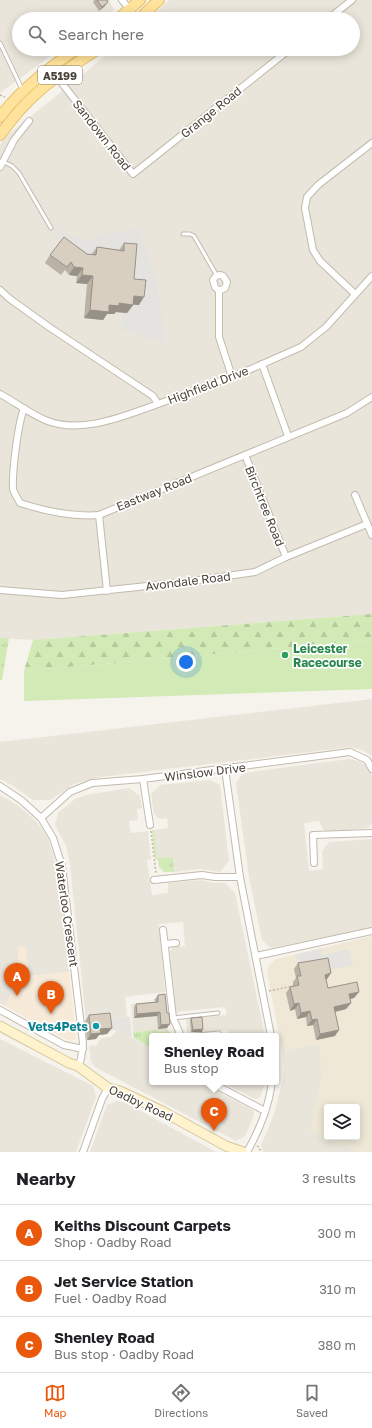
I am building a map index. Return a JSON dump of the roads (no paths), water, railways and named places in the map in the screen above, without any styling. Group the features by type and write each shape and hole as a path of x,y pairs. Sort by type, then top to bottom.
{"main road":[{"path":"127,12 140,0"},
{"path":"146,12 159,0"},
{"name":"A5199","path":"0,116 22,91 66,56"},
{"name":"A5199","path":"0,135 38,92 56,77 88,56"},
{"name":"Oadby Road","path":"0,1026 69,1063 78,1066 108,1088 162,1111 226,1146 243,1152"}],"street":[{"path":"122,0 129,10"},
{"path":"337,12 352,0"},
{"name":"Grange Road","path":"133,174 281,56"},
{"name":"Sandown Road","path":"56,77 133,174"},
{"path":"1,164 14,140 29,121"},
{"path":"356,294 320,261 313,250 305,208 307,197 318,184 372,143"},
{"path":"219,291 225,288 227,282 224,276 220,274 214,280 216,289 219,291 219,337 232,377"},
{"name":"Highfield Drive","path":"0,290 49,327 153,396 158,404 232,377 301,347 326,327 372,276"},
{"path":"262,364 288,436"},
{"path":"0,394 46,420 62,425 90,424 125,416 158,404"},
{"name":"Eastway Road","path":"24,408 20,417 13,490 20,503 33,507 83,516 99,515 347,413 372,397"},
{"name":"Birchtree Road","path":"245,455 286,557"},
{"path":"355,495 372,535"},
{"path":"99,515 107,591"},
{"name":"Avondale Road","path":"0,590 62,595 186,582 255,572 286,557 367,524"},
{"name":"Winslow Drive","path":"40,818 70,792 92,783 144,779 350,752 367,760 372,769"},
{"path":"225,769 240,877 270,1033"},
{"path":"144,779 150,825"},
{"name":"Waterloo Crescent","path":"0,786 21,800 40,818 53,838 62,866 83,1049 78,1066"},
{"path":"314,863 313,835 372,833"},
{"path":"155,880 202,875 215,877 240,877"},
{"path":"163,930 173,1018 180,1033"},
{"path":"256,956 372,931"},
{"path":"165,944 176,943"},
{"path":"0,1010 64,1045 83,1049"},
{"path":"216,1085 265,1111"},
{"path":"247,1152 252,1144 265,1111 272,1085"},
{"path":"83,1152 102,1099 108,1088"}],"lane":[{"path":"0,43 22,91"},
{"path":"1,164 12,166 20,173 51,228"},
{"path":"182,234 190,234 194,236 217,276"},
{"path":"173,1018 218,1013"},
{"path":"210,1033 219,1032"}],"place":[{"name":"Leicester Racecourse","path":"285,655"},
{"name":"Keiths Discount Carpets","path":"17,996"},
{"name":"Jet Service Station","path":"51,1014"},
{"name":"Vets4Pets","path":"96,1026"},
{"name":"Shenley Road","path":"214,1131"}]}
